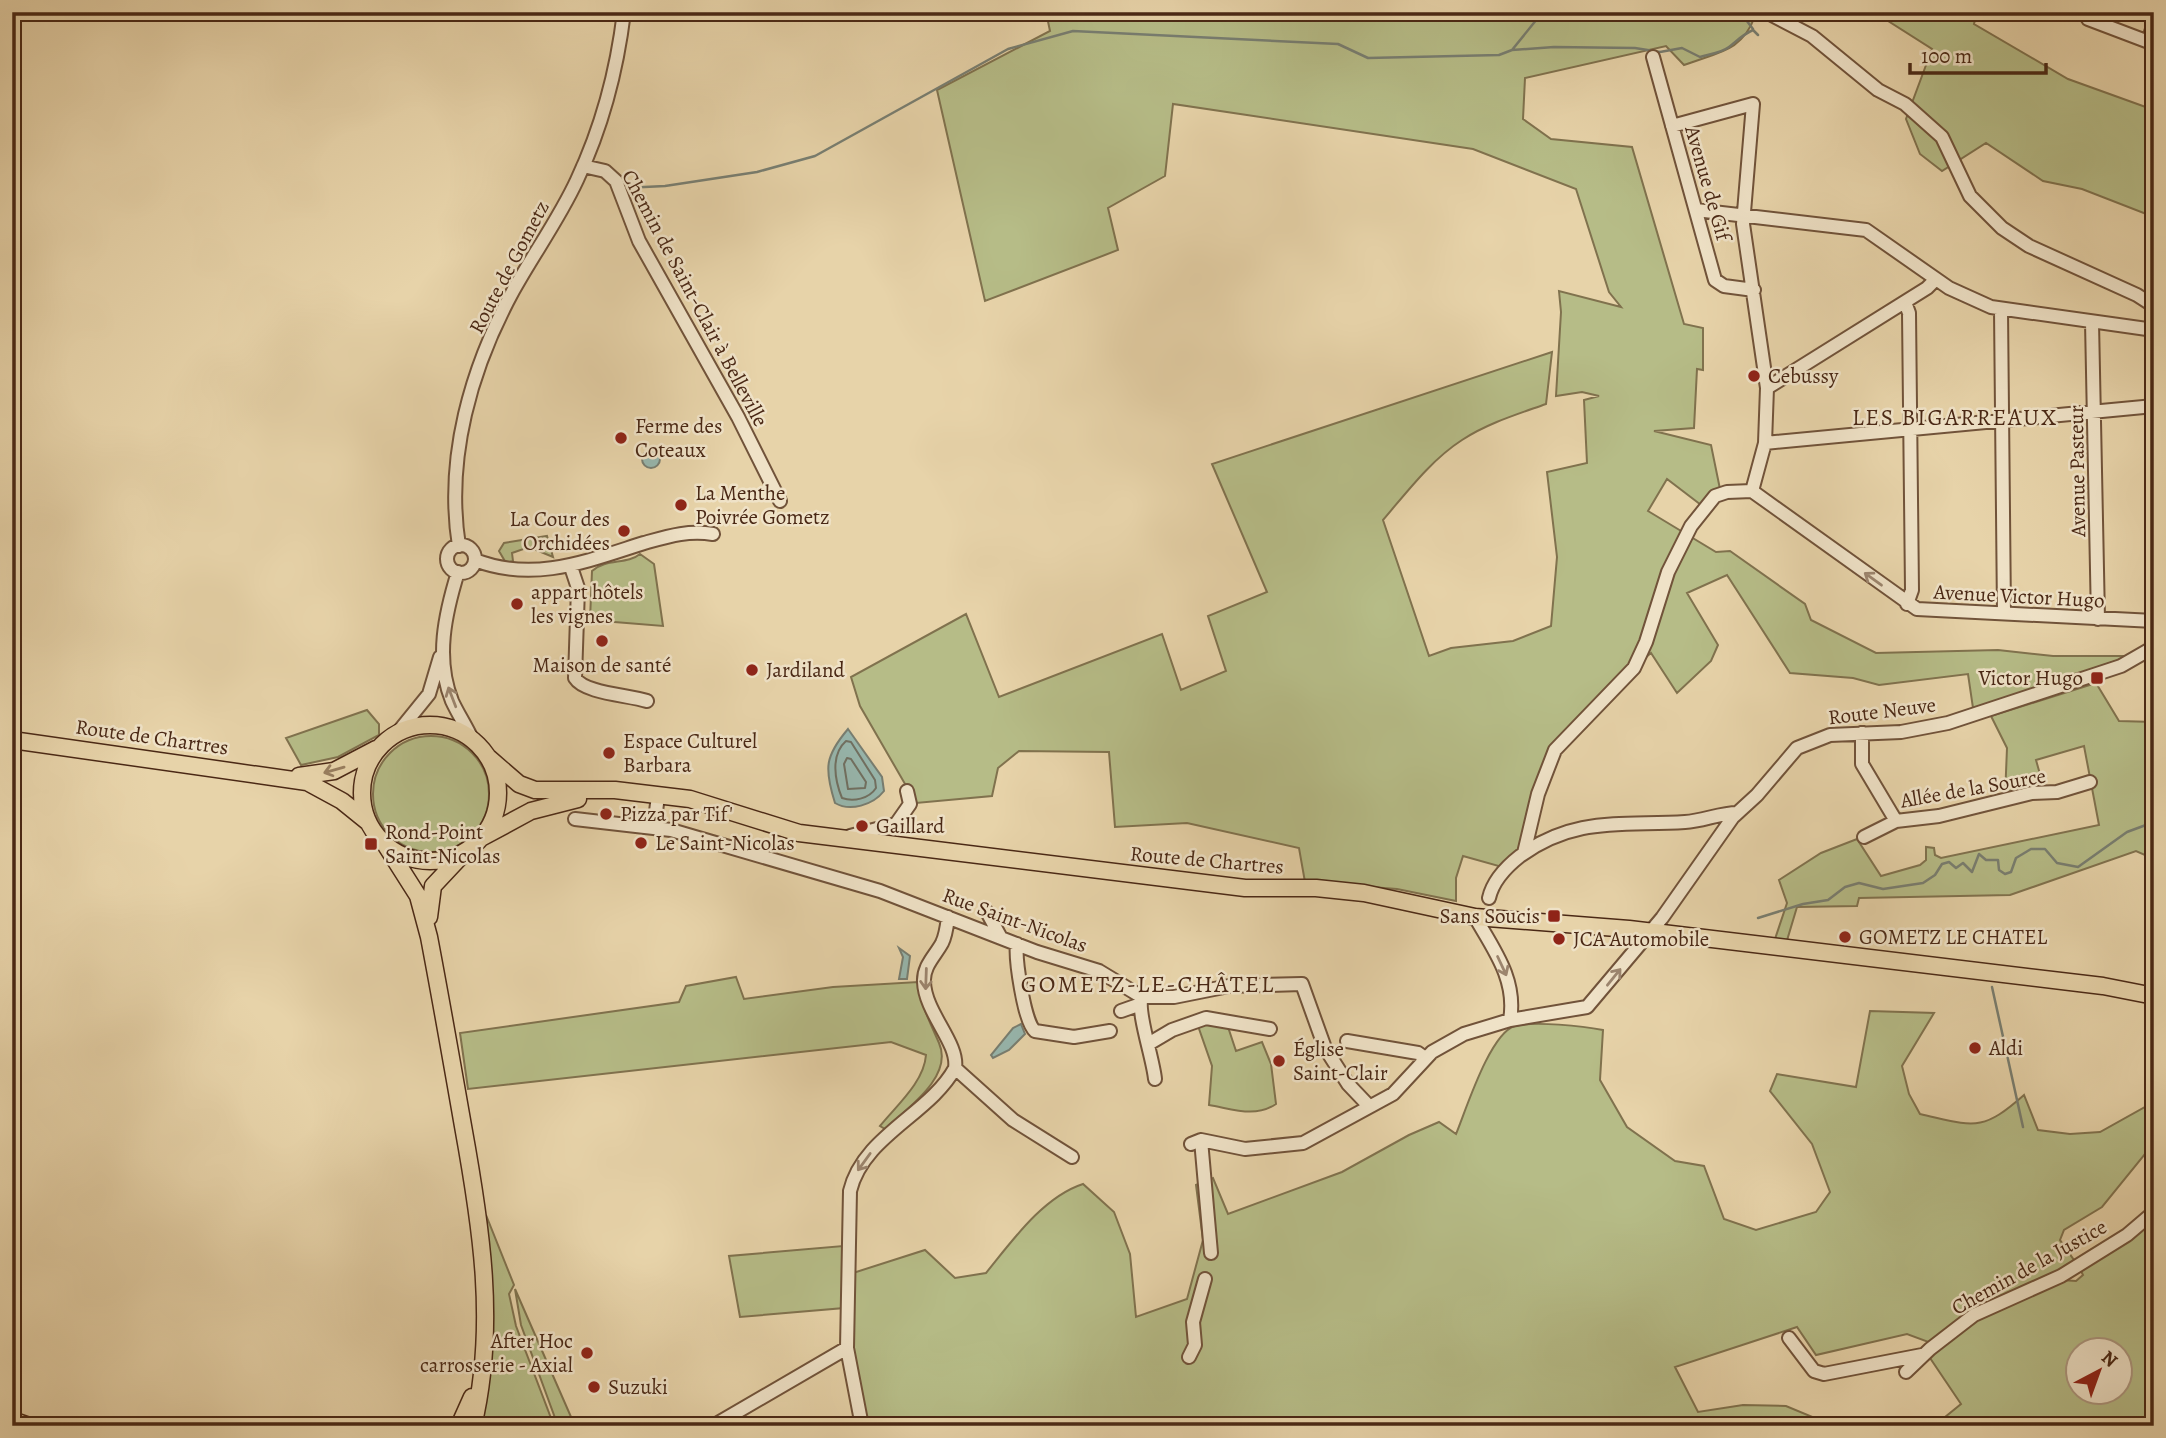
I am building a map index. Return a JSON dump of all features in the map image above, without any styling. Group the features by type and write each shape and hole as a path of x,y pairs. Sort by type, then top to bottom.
{"main road":[{"path":"429,937 428,905 433,886 465,851 481,838 491,823 498,795 496,776 489,758 472,739 456,729 418,725 399,731 378,748 367,765 362,783 362,803 368,822 418,896 429,937 480,1223 484,1284 484,1361 483,1381 473,1426"},
{"name":"Route de Chartres","path":"12,740 286,778 324,789 368,822"},
{"name":"Route de Chartres","path":"286,778 334,771 378,748"},
{"name":"Route de Chartres","path":"489,758 519,784 535,790 615,790 718,815 779,837 846,842 1245,888 1316,888 1374,895 1475,917 2103,986 2120,992 2154,996"},
{"name":"Route de Chartres","path":"481,838 531,811 564,800 658,800"},
{"path":"385,844 401,855 419,860 448,859 465,851"},
{"path":"459,1426 484,1361"},
{"path":"12,1420 29,1426"}],"street":[{"name":"Route de Gometz","path":"459,545 453,498 456,458 480,368 514,290 555,222 583,166 608,95 624,12"},
{"path":"1766,12 1812,36 1878,90 1905,104 1942,137 1970,196 2002,228 2054,258 2151,304"},
{"path":"2088,19 2151,43 2154,23"},
{"name":"Avenue de Gif","path":"1653,57 1715,280 1724,286 1754,290"},
{"path":"1524,853 1538,794 1555,750 1634,668 1646,642 1668,572 1691,526 1715,496 1727,492 1752,491 1765,443 1768,388 1744,215 1753,104 1672,126"},
{"name":"Chemin de Saint-Clair à Belleville","path":"583,166 605,171 616,181 639,241 738,417 780,501"},
{"path":"1696,210 1867,230 1935,280 2001,310 2154,330"},
{"path":"1768,388 1905,302 1935,280"},
{"path":"1905,302 1909,313 1911,429 1912,590 1907,604"},
{"path":"2001,310 2004,613"},
{"name":"Avenue Pasteur","path":"2092,323 2096,411 2098,619"},
{"path":"1765,443 2154,406"},
{"name":"Avenue Victor Hugo","path":"1752,491 1907,604 1924,611 2154,621"},
{"path":"475,560 514,571 571,567 679,532 713,534"},
{"path":"459,545 470,549 475,560 471,569 458,572 450,567 447,559 451,550 459,545"},
{"path":"571,567 578,588 575,678 585,689 624,694 647,701"},
{"path":"399,731 429,694 443,650 445,624 458,572"},
{"name":"Route Neuve","path":"1647,935 1737,813 1797,748 1830,736 1916,730 1967,717 2023,696 2121,666 2154,647"},
{"path":"443,650 453,701 472,739"},
{"path":"1862,733 1863,764 1896,821"},
{"name":"Allée de la Source","path":"1864,836 1896,821 1939,816 2032,793 2057,792 2090,782"},
{"path":"846,842 896,824 910,804 906,791"},
{"path":"654,827 658,800"},
{"path":"1489,898 1503,871 1524,853 1560,833 1580,827 1697,821 1737,813"},
{"name":"Rue Saint-Nicolas","path":"575,819 654,827 779,860 885,893 1017,944 1112,976 1140,1001"},
{"path":"987,912 1000,936"},
{"path":"948,917 942,942 926,967 923,982 937,1024 953,1048 955,1068 1013,1120 1072,1157"},
{"path":"1475,917 1511,986 1513,1003 1510,1020"},
{"path":"1347,1041 1418,1053 1464,1034 1510,1020 1587,1007 1601,994 1647,935"},
{"path":"1017,944 1015,954 1021,972 1024,1008 1035,1031 1074,1037 1111,1031"},
{"path":"1121,1011 1140,1001 1174,997 1204,988 1302,984 1325,1048 1348,1084 1368,1105"},
{"path":"1140,1001 1150,1043 1154,1079"},
{"path":"1150,1043 1172,1030 1206,1018 1270,1029"},
{"path":"1210,1253 1196,1142 1245,1149 1303,1143 1333,1128 1368,1105 1393,1094 1415,1073 1428,1050"},
{"path":"862,1426 847,1348 848,1206 852,1180 877,1146 955,1068"},
{"name":"Chemin de la Justice","path":"1906,1372 1923,1355 1974,1315 2061,1276 2126,1235 2154,1212"},
{"path":"1189,1357 1195,1345 1193,1322 1205,1279"},
{"name":"Chemin de la Justice","path":"1789,1338 1814,1371 1824,1374 1923,1355"},
{"path":"713,1426 736,1420 847,1348"}],"green space":[{"path":"1046,12 1752,12 1755,16 1750,28 1736,44 1684,65 1666,46 1525,78 1523,119 1551,139 1632,147 1684,324 1703,328 1703,370 1697,369 1694,428 1654,431 1711,445 1721,494 1705,508 1667,479 1648,511 1716,552 1730,551 1805,604 1811,620 1876,653 1998,650 2053,656 2130,656 1987,707 1973,708 1968,674 1879,685 1853,678 1790,673 1727,575 1687,593 1718,645 1711,661 1677,693 1651,653 1602,694 1554,748 1524,846 1502,867 1463,856 1456,878 1456,901 1397,889 1305,882 1299,848 1187,823 1115,827 1109,752 1019,751 998,768 992,796 916,803 860,706 851,677 966,614 999,697 1162,634 1181,690 1226,671 1208,616 1267,592 1212,464 1552,352 1546,404 1503,419 1462,440 1420,477 1383,520 1429,656 1451,648 1513,641 1551,626 1557,557 1547,472 1587,463 1584,400 1599,396 1582,392 1556,396 1561,312 1559,291 1621,307 1609,292 1576,189 1473,149 1173,104 1165,176 1108,208 1118,250 985,301 937,90 1050,31"},
{"path":"1874,12 1977,12 1974,24 2068,79 2154,110 2154,217 2082,189 2043,181 1986,143 1942,171 1920,154 1906,119 1932,49"},
{"path":"547,536 553,557 529,547 512,553 513,561 506,563 499,551 504,543"},
{"path":"640,554 654,564 663,626 590,620 592,571 604,564"},
{"path":"2096,683 2119,721 2154,722 2154,859 2136,851 2010,895 1859,898 1857,906 1797,907 1785,947 1773,945 1787,903 1779,880 1821,853 1857,839 1881,876 1920,865 1926,860 1926,847 1934,848 1935,855 1941,858 2099,825 2084,746 2036,760 2043,785 2032,793 2005,797 2007,748 1991,716"},
{"path":"367,710 379,724 379,735 338,757 301,765 286,738"},
{"path":"431,736 453,740 472,753 485,772 489,794 485,816 472,835 453,848 431,852 409,848 390,835 377,816 373,794 377,772 390,753 409,740"},
{"path":"736,977 744,999 833,987 918,982 924,1006 939,1043 942,1056 940,1068 925,1091 885,1129 880,1126 915,1084 926,1055 891,1042 468,1089 460,1033 679,1002 686,986"},
{"path":"1870,1011 1934,1013 1902,1066 1909,1094 1920,1114 1976,1123 1997,1116 2024,1095 2038,1130 2070,1134 2100,1132 2154,1102 2154,1143 2102,1207 2064,1230 2060,1240 2076,1263 1931,1343 1907,1334 1816,1355 1797,1327 1675,1367 1698,1412 1743,1405 1786,1406 1827,1423 1826,1426 1791,1426 1769,1419 1728,1418 1695,1426 868,1426 853,1346 853,1273 925,1250 955,1278 986,1273 1042,1209 1068,1190 1083,1184 1114,1212 1130,1254 1136,1317 1187,1299 1203,1240 1196,1185 1213,1178 1228,1214 1342,1172 1409,1135 1439,1122 1456,1134 1488,1057 1497,1042 1515,1026 1546,1024 1603,1030 1600,1080 1627,1127 1675,1161 1704,1166 1724,1219 1756,1230 1816,1212 1830,1192 1812,1144 1770,1091 1777,1074 1856,1087"},
{"path":"1197,1023 1227,1024 1236,1051 1262,1042 1271,1064 1276,1104 1252,1112 1209,1105 1212,1066"},
{"path":"2154,1212 2154,1426 1934,1426 1961,1404 1928,1355 1968,1324 2061,1280 2076,1281 2083,1275 2078,1265"},
{"path":"486,1215 514,1285 509,1294 516,1326 554,1426 477,1426 490,1263"},
{"path":"843,1246 844,1308 740,1317 729,1256"},
{"path":"515,1289 575,1426 558,1426 521,1325"}],"water":[{"path":"651,450 657,453 660,459 657,465 651,468 645,465 642,459 645,453"},
{"path":"848,729 882,777 884,791 874,800 854,807 835,803 828,771 831,755"},
{"path":"899,948 910,956 907,979 899,979 903,957"},
{"path":"1021,1024 1025,1034 1009,1050 993,1058 991,1055 1013,1028"}],"waterway":[{"path":"1740,12 1753,29"},
{"path":"1512,50 1537,19"},
{"path":"624,188 665,186 757,172 815,156 1008,49 1073,31 1338,44 1368,58 1499,55 1512,50 1554,47 1635,48 1660,52 1682,48 1700,57 1726,49 1753,30 1758,35"},
{"path":"1758,918 1803,904 1828,900 1845,887 1859,883 1883,889 1923,883 1935,875 1942,864 1949,862 1956,868 1963,863 1972,872 1979,854 1986,860 1998,860 1999,870 2005,874 2011,872 2016,858 2031,849 2045,849 2057,863 2078,867 2127,832 2154,822"},
{"path":"1992,987 2023,1127"}],"place":[{"name":"Cebussy","path":"1754,376"},
{"name":"Ferme des Coteaux","path":"621,438"},
{"name":"La Menthe Poivrée Gometz","path":"681,505"},
{"name":"La Cour des Orchidées","path":"624,531"},
{"name":"appart hôtels les vignes","path":"517,604"},
{"name":"Maison de santé","path":"602,641"},
{"name":"Jardiland","path":"752,670"},
{"name":"Victor Hugo","path":"2097,678"},
{"name":"Espace Culturel Barbara","path":"609,753"},
{"name":"Pizza par Tif'","path":"606,814"},
{"name":"Gaillard","path":"862,826"},
{"name":"Le Saint-Nicolas","path":"641,843"},
{"name":"Rond-Point Saint-Nicolas","path":"371,844"},
{"name":"Sans Soucis","path":"1554,916"},
{"name":"GOMETZ LE CHATEL","path":"1845,937"},
{"name":"JCA Automobile","path":"1559,939"},
{"name":"Aldi","path":"1975,1048"},
{"name":"Église Saint-Clair","path":"1279,1061"},
{"name":"After Hoc carrosserie - Axial","path":"587,1353"},
{"name":"Suzuki","path":"594,1387"}],"district":[{"name":"LES BIGARREAUX","path":"1955,417"},
{"name":"GOMETZ-LE-CHÂTEL","path":"1148,984"}]}
